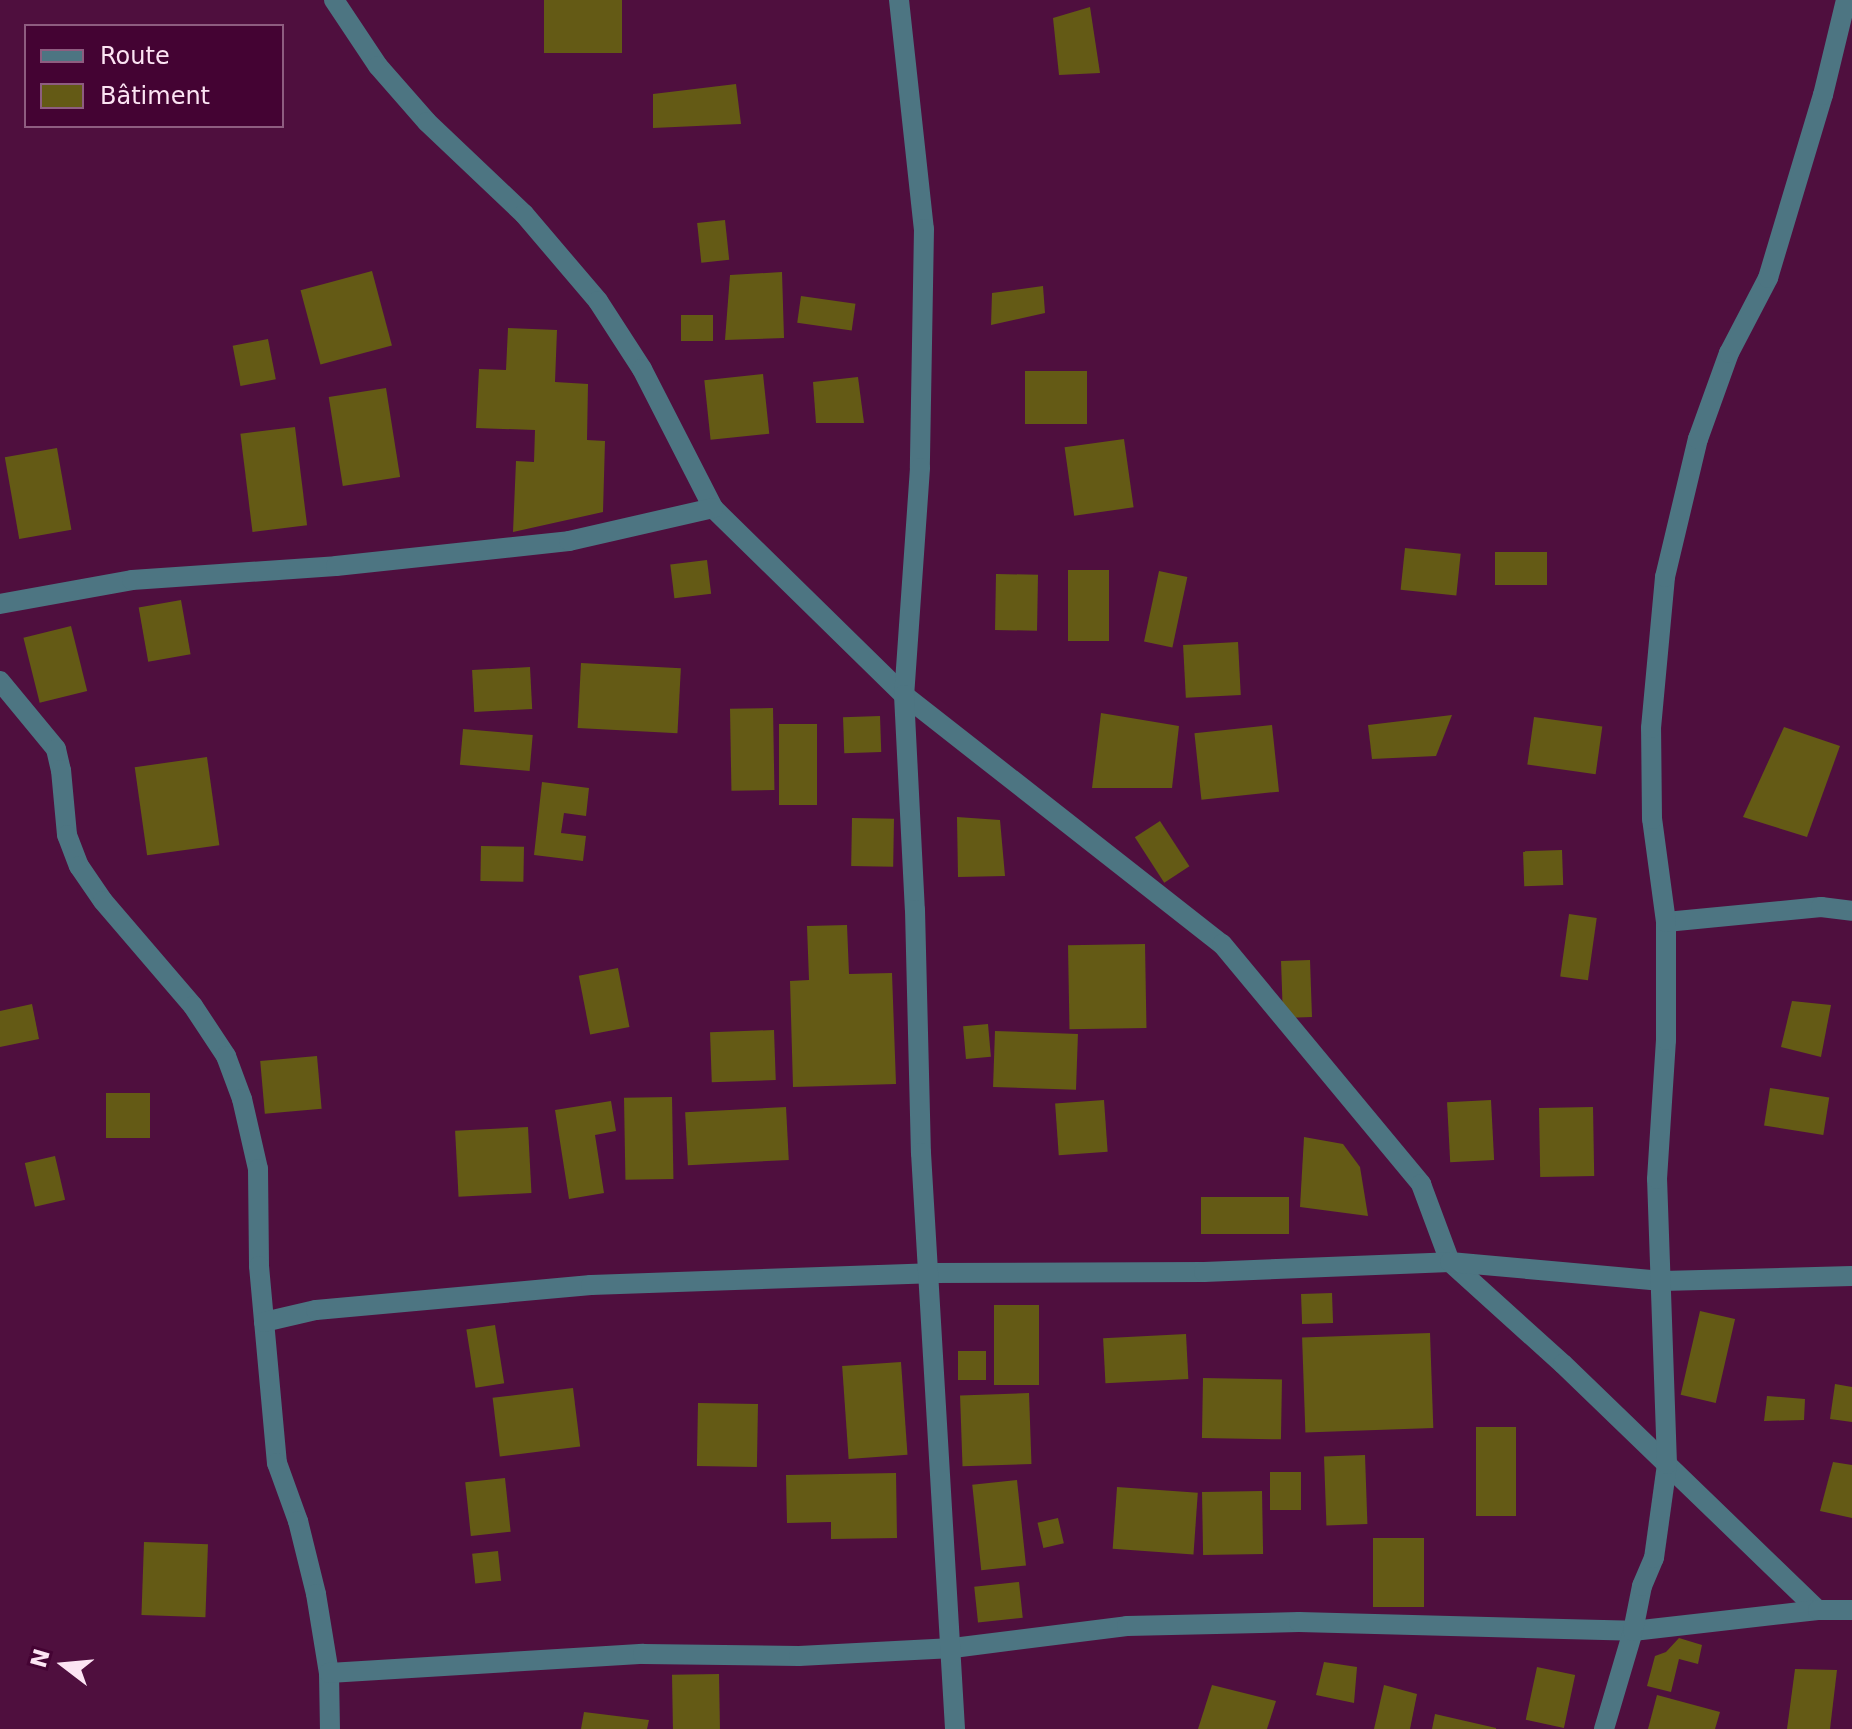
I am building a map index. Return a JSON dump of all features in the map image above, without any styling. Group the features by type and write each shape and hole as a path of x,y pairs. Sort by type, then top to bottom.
{"street":[{"path":"334,0 378,66 417,111 524,214 598,301 642,369 713,508 904,695 1222,944 1421,1184 1450,1262 1818,1610"},
{"path":"899,0 924,229 920,468 904,695 915,910 916,1047 953,1648 955,1729"},
{"path":"1604,1729 1633,1631 1642,1586 1654,1558 1667,1464 1657,1179 1666,1040 1666,922 1652,819 1651,728 1665,577 1698,439 1729,353 1768,278 1823,95 1846,0"},
{"path":"0,604 132,580 336,566 569,541 713,508"},
{"path":"0,681 56,749 67,835 79,866 103,901 193,1006 226,1056 242,1099 258,1169 259,1266 277,1463 309,1565 329,1673 330,1729"},
{"path":"1666,922 1821,907 1852,911"},
{"path":"264,1322 316,1310 591,1285 930,1273 1204,1272 1450,1262 1662,1281 1852,1276"},
{"path":"329,1673 643,1654 799,1656 953,1648 1127,1626 1299,1622 1633,1631 1818,1610 1852,1610"}],"building":[{"path":"544,0 622,0 622,53 544,53"},
{"path":"1090,7 1100,73 1059,75 1053,18"},
{"path":"736,84 741,124 653,128 653,94"},
{"path":"725,220 729,260 701,263 697,223"},
{"path":"372,271 392,345 320,365 301,290"},
{"path":"782,272 784,338 725,340 730,275"},
{"path":"1043,286 1045,313 991,325 992,293"},
{"path":"801,296 855,304 852,330 797,323"},
{"path":"681,315 713,315 713,341 681,341"},
{"path":"508,328 557,330 555,382 588,384 587,440 605,441 603,512 513,532 516,461 534,462 535,430 476,428 479,369 506,370"},
{"path":"268,339 276,379 240,386 233,346"},
{"path":"1025,371 1087,371 1087,424 1025,424"},
{"path":"763,374 769,434 711,440 704,380"},
{"path":"858,377 864,423 816,423 813,382"},
{"path":"386,388 400,477 343,486 329,397"},
{"path":"295,427 307,525 252,532 240,434"},
{"path":"1124,439 1134,507 1074,516 1065,447"},
{"path":"57,448 71,530 19,539 5,457"},
{"path":"1405,548 1461,554 1456,596 1401,590"},
{"path":"1495,552 1547,552 1547,585 1495,585"},
{"path":"707,560 711,594 674,598 670,565"},
{"path":"1068,570 1109,570 1109,641 1068,641"},
{"path":"1159,571 1187,577 1172,647 1144,641"},
{"path":"996,574 1038,575 1037,631 995,630"},
{"path":"181,600 191,654 148,662 139,607"},
{"path":"71,626 87,691 40,703 23,638"},
{"path":"1238,642 1241,695 1186,698 1183,645"},
{"path":"581,663 681,668 677,733 578,728"},
{"path":"530,667 532,709 474,712 472,670"},
{"path":"773,708 774,790 731,791 730,709"},
{"path":"1101,713 1179,726 1172,788 1092,788"},
{"path":"1452,715 1436,756 1372,759 1368,725"},
{"path":"880,716 881,752 844,753 843,717"},
{"path":"1534,717 1602,727 1596,774 1527,765"},
{"path":"779,724 817,724 817,805 779,805"},
{"path":"1272,725 1279,792 1201,800 1194,733"},
{"path":"1784,727 1840,746 1807,837 1743,817"},
{"path":"463,729 533,735 530,771 460,765"},
{"path":"207,757 219,845 147,855 135,767"},
{"path":"542,782 589,788 586,816 564,813 561,833 586,836 583,861 534,855"},
{"path":"957,817 1000,820 1005,876 958,877"},
{"path":"852,818 894,819 893,867 851,866"},
{"path":"1160,821 1189,866 1164,883 1135,837"},
{"path":"481,846 524,847 523,882 480,881"},
{"path":"1562,850 1563,885 1524,886 1523,851"},
{"path":"1569,914 1597,918 1588,980 1560,976"},
{"path":"847,925 849,974 892,973 896,1084 793,1087 790,981 809,980 807,926"},
{"path":"1145,944 1146,1028 1069,1029 1068,945"},
{"path":"1310,960 1312,1017 1283,1018 1281,961"},
{"path":"618,968 629,1027 590,1035 579,976"},
{"path":"1792,1001 1831,1005 1821,1057 1781,1047"},
{"path":"32,1004 39,1039 0,1047 0,1011"},
{"path":"988,1024 991,1057 966,1059 963,1026"},
{"path":"774,1030 776,1080 712,1082 710,1032"},
{"path":"995,1031 1078,1034 1076,1090 993,1087"},
{"path":"317,1056 322,1109 265,1114 260,1061"},
{"path":"1770,1088 1829,1097 1823,1135 1764,1126"},
{"path":"106,1093 150,1093 150,1138 106,1138"},
{"path":"672,1097 673,1179 625,1180 624,1098"},
{"path":"1104,1100 1108,1152 1059,1155 1055,1103"},
{"path":"1491,1100 1494,1160 1450,1162 1447,1102"},
{"path":"611,1101 616,1131 595,1135 604,1193 569,1199 555,1110"},
{"path":"786,1107 789,1160 688,1165 685,1112"},
{"path":"1593,1107 1594,1176 1540,1177 1539,1108"},
{"path":"528,1127 531,1193 459,1197 455,1131"},
{"path":"1304,1137 1343,1144 1360,1167 1368,1216 1300,1207"},
{"path":"55,1156 65,1200 35,1207 25,1163"},
{"path":"1201,1197 1289,1197 1289,1234 1201,1234"},
{"path":"1332,1293 1333,1323 1302,1324 1301,1294"},
{"path":"994,1305 1039,1305 1039,1385 994,1385"},
{"path":"1700,1311 1735,1319 1716,1403 1681,1395"},
{"path":"495,1325 504,1383 476,1388 466,1330"},
{"path":"1430,1333 1433,1428 1305,1432 1302,1337"},
{"path":"1186,1334 1188,1379 1105,1383 1103,1338"},
{"path":"958,1351 986,1351 986,1380 958,1380"},
{"path":"901,1362 907,1455 849,1459 842,1366"},
{"path":"1203,1378 1282,1379 1281,1439 1202,1438"},
{"path":"1835,1384 1852,1387 1852,1422 1830,1419"},
{"path":"573,1388 580,1447 500,1456 493,1398"},
{"path":"1029,1393 1031,1464 963,1466 960,1395"},
{"path":"1767,1396 1805,1399 1804,1420 1764,1421"},
{"path":"698,1403 758,1404 757,1467 697,1466"},
{"path":"1476,1427 1516,1427 1516,1516 1476,1516"},
{"path":"1365,1455 1367,1524 1326,1525 1324,1456"},
{"path":"1833,1462 1852,1465 1852,1518 1820,1511"},
{"path":"1270,1472 1301,1472 1301,1510 1270,1510"},
{"path":"896,1473 897,1538 831,1539 831,1522 787,1523 786,1475"},
{"path":"505,1478 511,1532 471,1536 465,1482"},
{"path":"1017,1480 1026,1566 981,1570 972,1485"},
{"path":"1117,1487 1198,1493 1193,1554 1113,1549"},
{"path":"1262,1491 1263,1554 1203,1555 1202,1492"},
{"path":"1058,1518 1064,1543 1043,1548 1038,1523"},
{"path":"1373,1538 1424,1538 1424,1607 1373,1607"},
{"path":"144,1542 208,1544 205,1617 141,1615"},
{"path":"498,1551 501,1581 475,1584 472,1554"},
{"path":"1019,1582 1023,1618 978,1623 974,1587"},
{"path":"1679,1638 1702,1645 1698,1664 1679,1659 1671,1692 1647,1686 1655,1656 1666,1652"},
{"path":"1324,1662 1357,1667 1354,1703 1316,1695"},
{"path":"1537,1667 1575,1675 1564,1728 1526,1720"},
{"path":"1795,1669 1837,1670 1830,1729 1787,1729"},
{"path":"719,1674 720,1729 673,1729 672,1675"},
{"path":"1212,1685 1276,1701 1267,1729 1198,1729"},
{"path":"1384,1685 1417,1694 1410,1729 1374,1729"},
{"path":"1657,1695 1720,1712 1715,1729 1648,1729"},
{"path":"584,1712 649,1720 647,1729 581,1729"},
{"path":"1435,1714 1496,1728 1496,1729 1432,1729"}]}
